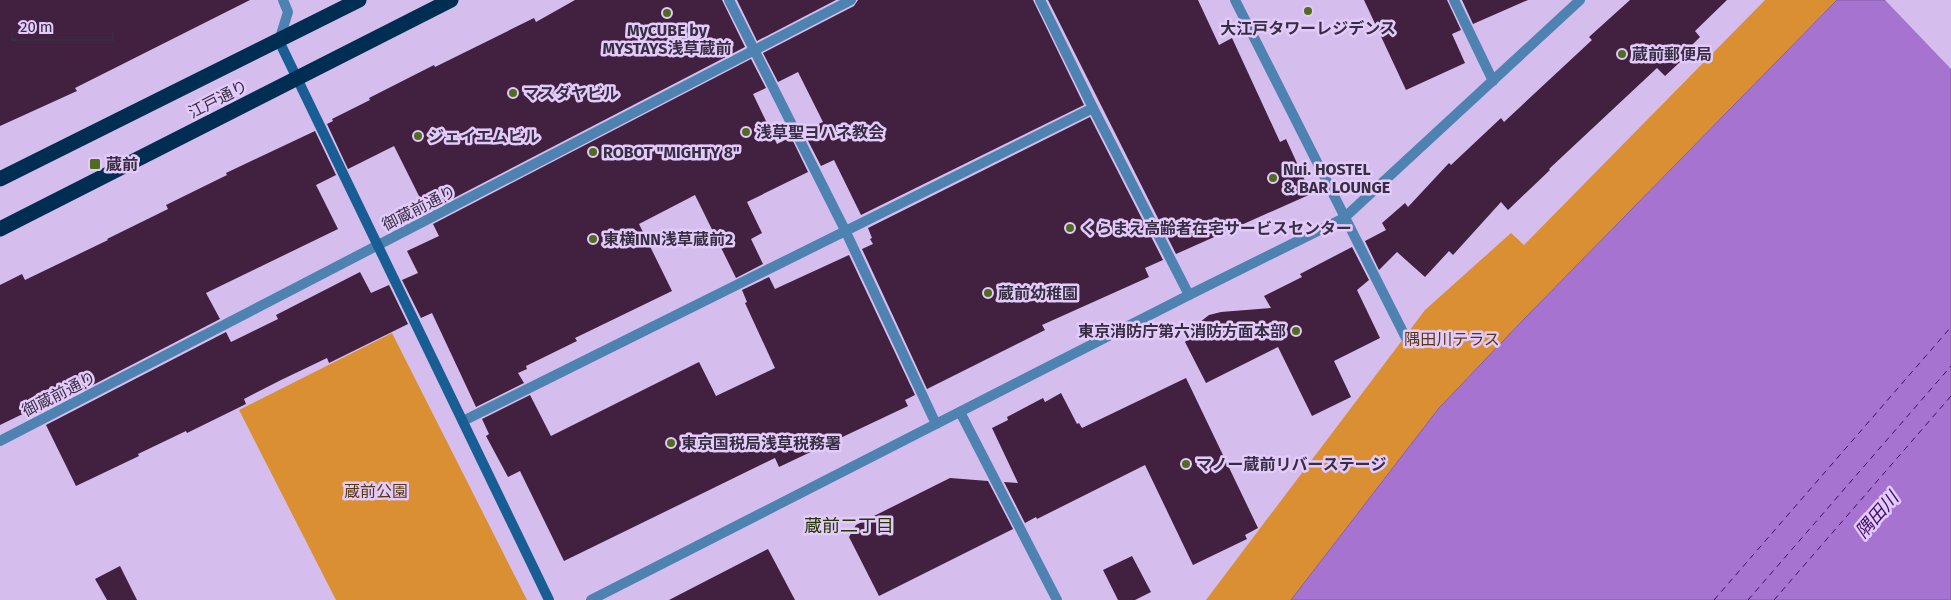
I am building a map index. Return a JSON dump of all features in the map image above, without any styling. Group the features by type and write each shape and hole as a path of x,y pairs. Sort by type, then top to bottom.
{"highway":[{"name":"江戸通り","path":"0,179 359,0"},
{"name":"江戸通り","path":"0,229 451,0"}],"street":[{"path":"282,0 288,12 279,41 549,600"},
{"path":"729,0 845,230 936,424"},
{"name":"御蔵前通り","path":"0,441 851,0"},
{"path":"1040,0 1189,295"},
{"path":"1235,0 1406,338"},
{"path":"1454,0 1493,81"},
{"path":"591,600 1344,218 1580,0"},
{"path":"463,421 1093,108"},
{"path":"960,412 1057,600"}],"green space":[{"name":"隅田川テラス","path":"1765,0 1837,0 1439,408 1291,600 1206,600 1425,310 1511,233 1524,245"},
{"name":"蔵前公園","path":"392,333 527,600 336,600 239,410"}],"water":[{"name":"隅田川","path":"1837,0 1951,0 1951,600 1291,600 1439,408"}],"pier":[{"path":"1885,0 1951,0 1951,69"}],"building":[{"path":"0,0 250,0 75,88 77,91 0,126"},
{"path":"575,0 722,0 745,47 427,212 394,146 348,169 327,124 333,121 332,119 434,65 435,67 534,18 536,22"},
{"path":"737,0 836,0 757,41"},
{"path":"858,0 1033,0 1084,105 861,215 834,160 821,166 803,131 823,122 798,72 778,82 763,53 854,6"},
{"path":"1048,0 1198,0 1219,45 1232,38 1280,142 1286,139 1311,194 1176,254"},
{"path":"1364,0 1447,0 1461,30 1452,34 1465,63 1406,90"},
{"path":"1462,0 1528,0 1473,24"},
{"path":"1630,0 1727,0 1695,31 1700,37 1691,46 1694,49 1665,76 1657,68 1508,210 1501,202 1453,255 1449,251 1425,277 1397,252 1379,270 1365,241 1386,230 1382,223 1405,203 1408,207 1449,163 1451,165 1501,118 1504,122 1592,40 1589,37"},
{"path":"751,59 766,88 753,94 777,144 791,137 808,172 747,202 762,233 751,239 763,264 736,278 695,195 639,224 672,291 575,338 577,341 526,366 527,369 518,373 524,383 476,407 432,313 421,318 402,280 418,273 407,251 439,236 433,224"},
{"path":"1090,117 1163,260 1145,268 1149,277 1042,325 1045,330 927,389 862,249 873,244 868,228"},
{"path":"315,131 336,175 316,185 338,229 206,293 220,319 39,413 37,407 0,425 0,285 22,274 25,280 108,240 168,209 166,205 227,175 226,173"},
{"path":"1352,247 1369,280 1357,290 1380,338 1334,361 1351,397 1312,416 1278,347 1206,383 1185,342 1200,322 1209,315 1221,312 1271,308 1264,296 1302,277 1300,274"},
{"path":"849,255 915,395 905,400 908,406 779,467 775,458 564,561 520,471 508,477 486,436 489,434 482,419 530,395 551,436 699,362 716,396 775,368 745,303 747,302 742,290 769,277 775,289"},
{"path":"360,272 371,293 389,285 408,324 329,363 327,358 281,380 244,399 246,404 187,433 186,431 138,454 139,456 76,486 46,425 226,332 231,342 278,319 276,315"},
{"path":"1186,378 1258,528 1245,535 1247,539 1193,565 1145,465 1037,519 1036,517 1025,523 1004,482 1018,483 992,428 1008,420 1007,417 1043,398 1045,402 1061,393 1077,424 1079,423 1082,428"},
{"path":"950,478 988,481 1013,529 879,596 849,537 856,525"},
{"path":"768,549 795,600 669,600"},
{"path":"1132,556 1151,592 1135,600 1118,600 1103,570"},
{"path":"120,566 137,600 107,600 95,579"}],"ferry route":[{"path":"1714,600 1951,327"},
{"path":"1748,600 1951,366"},
{"path":"1774,600 1951,396"}],"place":[{"name":"大江戸タワーレジデンス","path":"1308,11"},
{"name":"MyCUBE by MYSTAYS浅草蔵前","path":"667,13"},
{"name":"蔵前郵便局","path":"1622,54"},
{"name":"マスダヤビル","path":"513,93"},
{"name":"浅草聖ヨハネ教会","path":"746,132"},
{"name":"ジェイエムビル","path":"418,136"},
{"name":"ROBOT \"MIGHTY 8\"","path":"593,152"},
{"name":"蔵前","path":"95,164"},
{"name":"Nui. HOSTEL & BAR LOUNGE","path":"1273,178"},
{"name":"くらまえ高齢者在宅サービスセンター","path":"1070,228"},
{"name":"東横INN浅草蔵前2","path":"593,239"},
{"name":"蔵前幼稚園","path":"988,293"},
{"name":"東京消防庁第六消防方面本部","path":"1296,331"},
{"name":"東京国税局浅草税務署","path":"671,443"},
{"name":"マノー蔵前リバーステージ","path":"1186,464"}],"district":[{"name":"蔵前二丁目","path":"849,526"}]}
